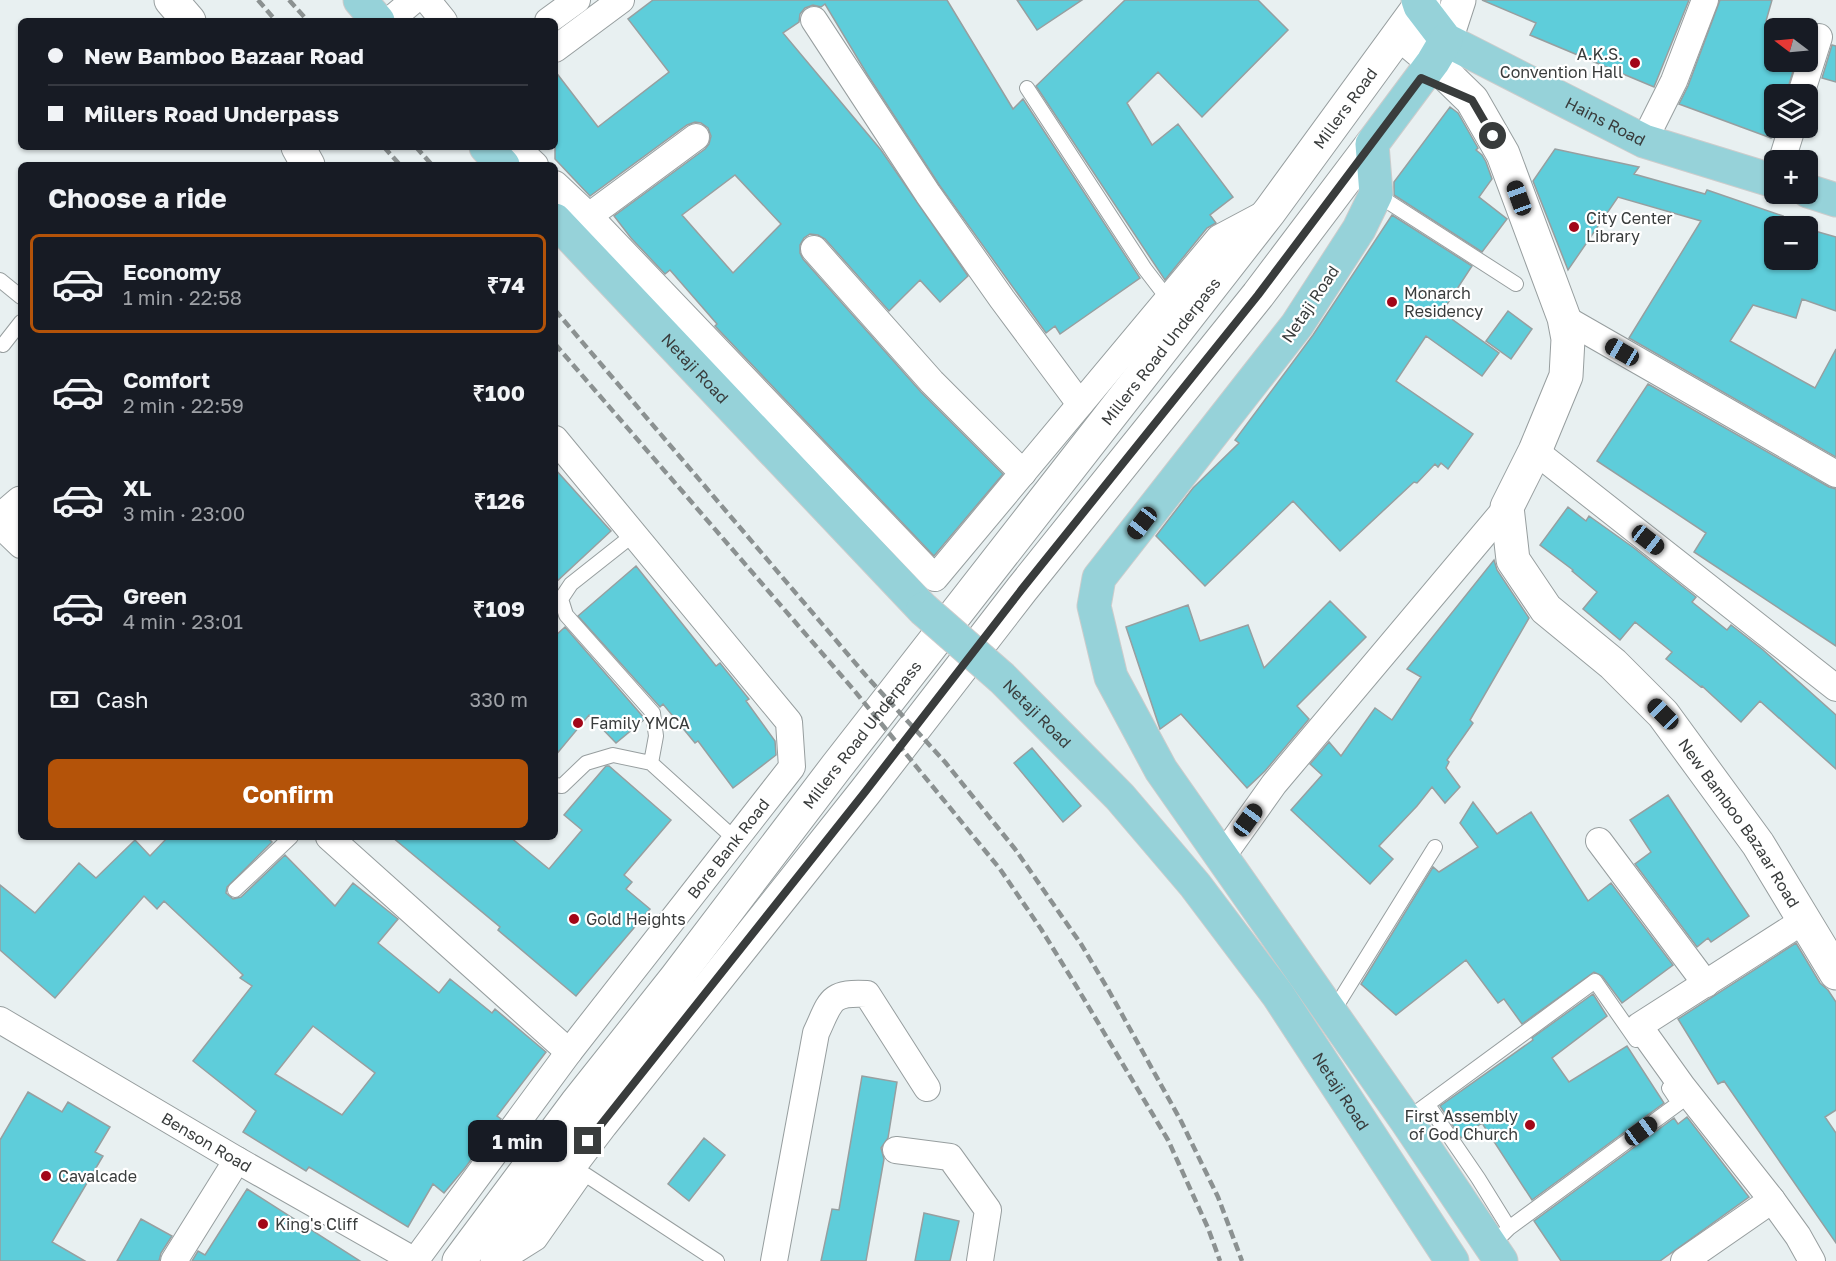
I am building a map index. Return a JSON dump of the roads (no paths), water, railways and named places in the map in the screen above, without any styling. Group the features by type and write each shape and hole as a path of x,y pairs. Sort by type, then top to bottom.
{"main road":[{"path":"171,0 186,18"},
{"path":"497,1261 601,1124 865,792 1022,589 1258,295 1434,60 1460,0"},
{"path":"1421,2 1434,60"},
{"name":"Millers Road","path":"1270,211 1421,2"},
{"path":"1400,34 1434,60 1472,100 1503,154 1564,318 1568,339 1566,376 1535,451 1507,507"},
{"name":"Hains Road","path":"1434,60 1644,141 1764,178"},
{"name":"Netaji Road","path":"1372,144 1376,194 1359,230 1297,325 1099,578 1094,606 1111,677 1161,770 1331,1015 1417,1113 1500,1245"},
{"path":"489,150 500,162"},
{"path":"1818,194 1836,200"},
{"name":"Millers Road Underpass","path":"459,1261 576,1104 676,978 837,766 1270,211"},
{"name":"Netaji Road","path":"558,223 923,609 1002,678 1120,797 1195,885 1278,995 1452,1261"},
{"path":"0,523 18,506"},
{"name":"New Bamboo Bazaar Road","path":"1507,507 1513,560 1546,609 1613,664 1663,714 1758,844 1836,973"}],"street":[{"path":"374,10 414,0"},
{"path":"427,0 442,18"},
{"path":"552,18 577,0"},
{"path":"558,47 621,0"},
{"path":"1644,141 1674,81 1705,0"},
{"path":"814,20 928,194 1080,404"},
{"path":"1805,84 1819,37"},
{"path":"589,216 696,136"},
{"path":"519,150 532,162"},
{"path":"558,187 589,216 935,578 1220,238 1270,211"},
{"path":"814,249 932,382 1023,472"},
{"path":"1564,318 1836,474"},
{"name":"Bore Bank Road","path":"415,1261 569,1052 792,767 789,722 558,443"},
{"path":"1535,451 1836,688"},
{"path":"1222,857 1274,784 1507,507"},
{"path":"0,523 18,542"},
{"path":"332,840 569,1052"},
{"path":"1599,841 1706,984"},
{"path":"1803,921 1638,1026 1772,1200 1798,1236 1812,1261"},
{"path":"774,1261 816,1033 831,1001 845,993 867,994 927,1088"},
{"name":"Benson Road","path":"0,1020 237,1160 415,1261"},
{"path":"896,1150 950,1157 988,1210 980,1261"},
{"path":"174,1261 237,1160"},
{"path":"1684,1261 1772,1200"}],"lane":[{"path":"1028,88 1145,269 1168,299"},
{"path":"1376,194 1516,284"},
{"path":"0,280 18,295"},
{"path":"3,345 18,326"},
{"path":"633,535 571,584 561,599 566,615 653,714 656,736 651,763"},
{"path":"558,785 562,786 586,763 613,756 651,763 735,839"},
{"path":"235,890 288,840"},
{"path":"1331,1015 1435,847"},
{"path":"1417,1113 1595,981 1679,1103 1500,1245"},
{"path":"508,1261 539,1242 586,1174 717,1261"}],"railway":[{"path":"258,0 273,18"},
{"path":"289,0 305,18"},
{"path":"387,150 397,162"},
{"path":"419,150 429,162"},
{"path":"558,314 868,678 945,762 1015,849 1081,944 1181,1121 1218,1197 1242,1261"},
{"path":"558,347 853,689 1000,869 1041,929 1168,1140 1208,1228 1220,1261"}],"place":[{"name":"A.K.S. Convention Hall","path":"1635,63"},
{"name":"City Center Library","path":"1574,227"},
{"name":"Monarch Residency","path":"1392,302"},
{"name":"Family YMCA","path":"578,723"},
{"name":"Gold Heights","path":"574,919"},
{"name":"First Assembly of God Church","path":"1530,1125"},
{"name":"Cavalcade","path":"46,1176"},
{"name":"King's Cliff","path":"263,1224"}]}
